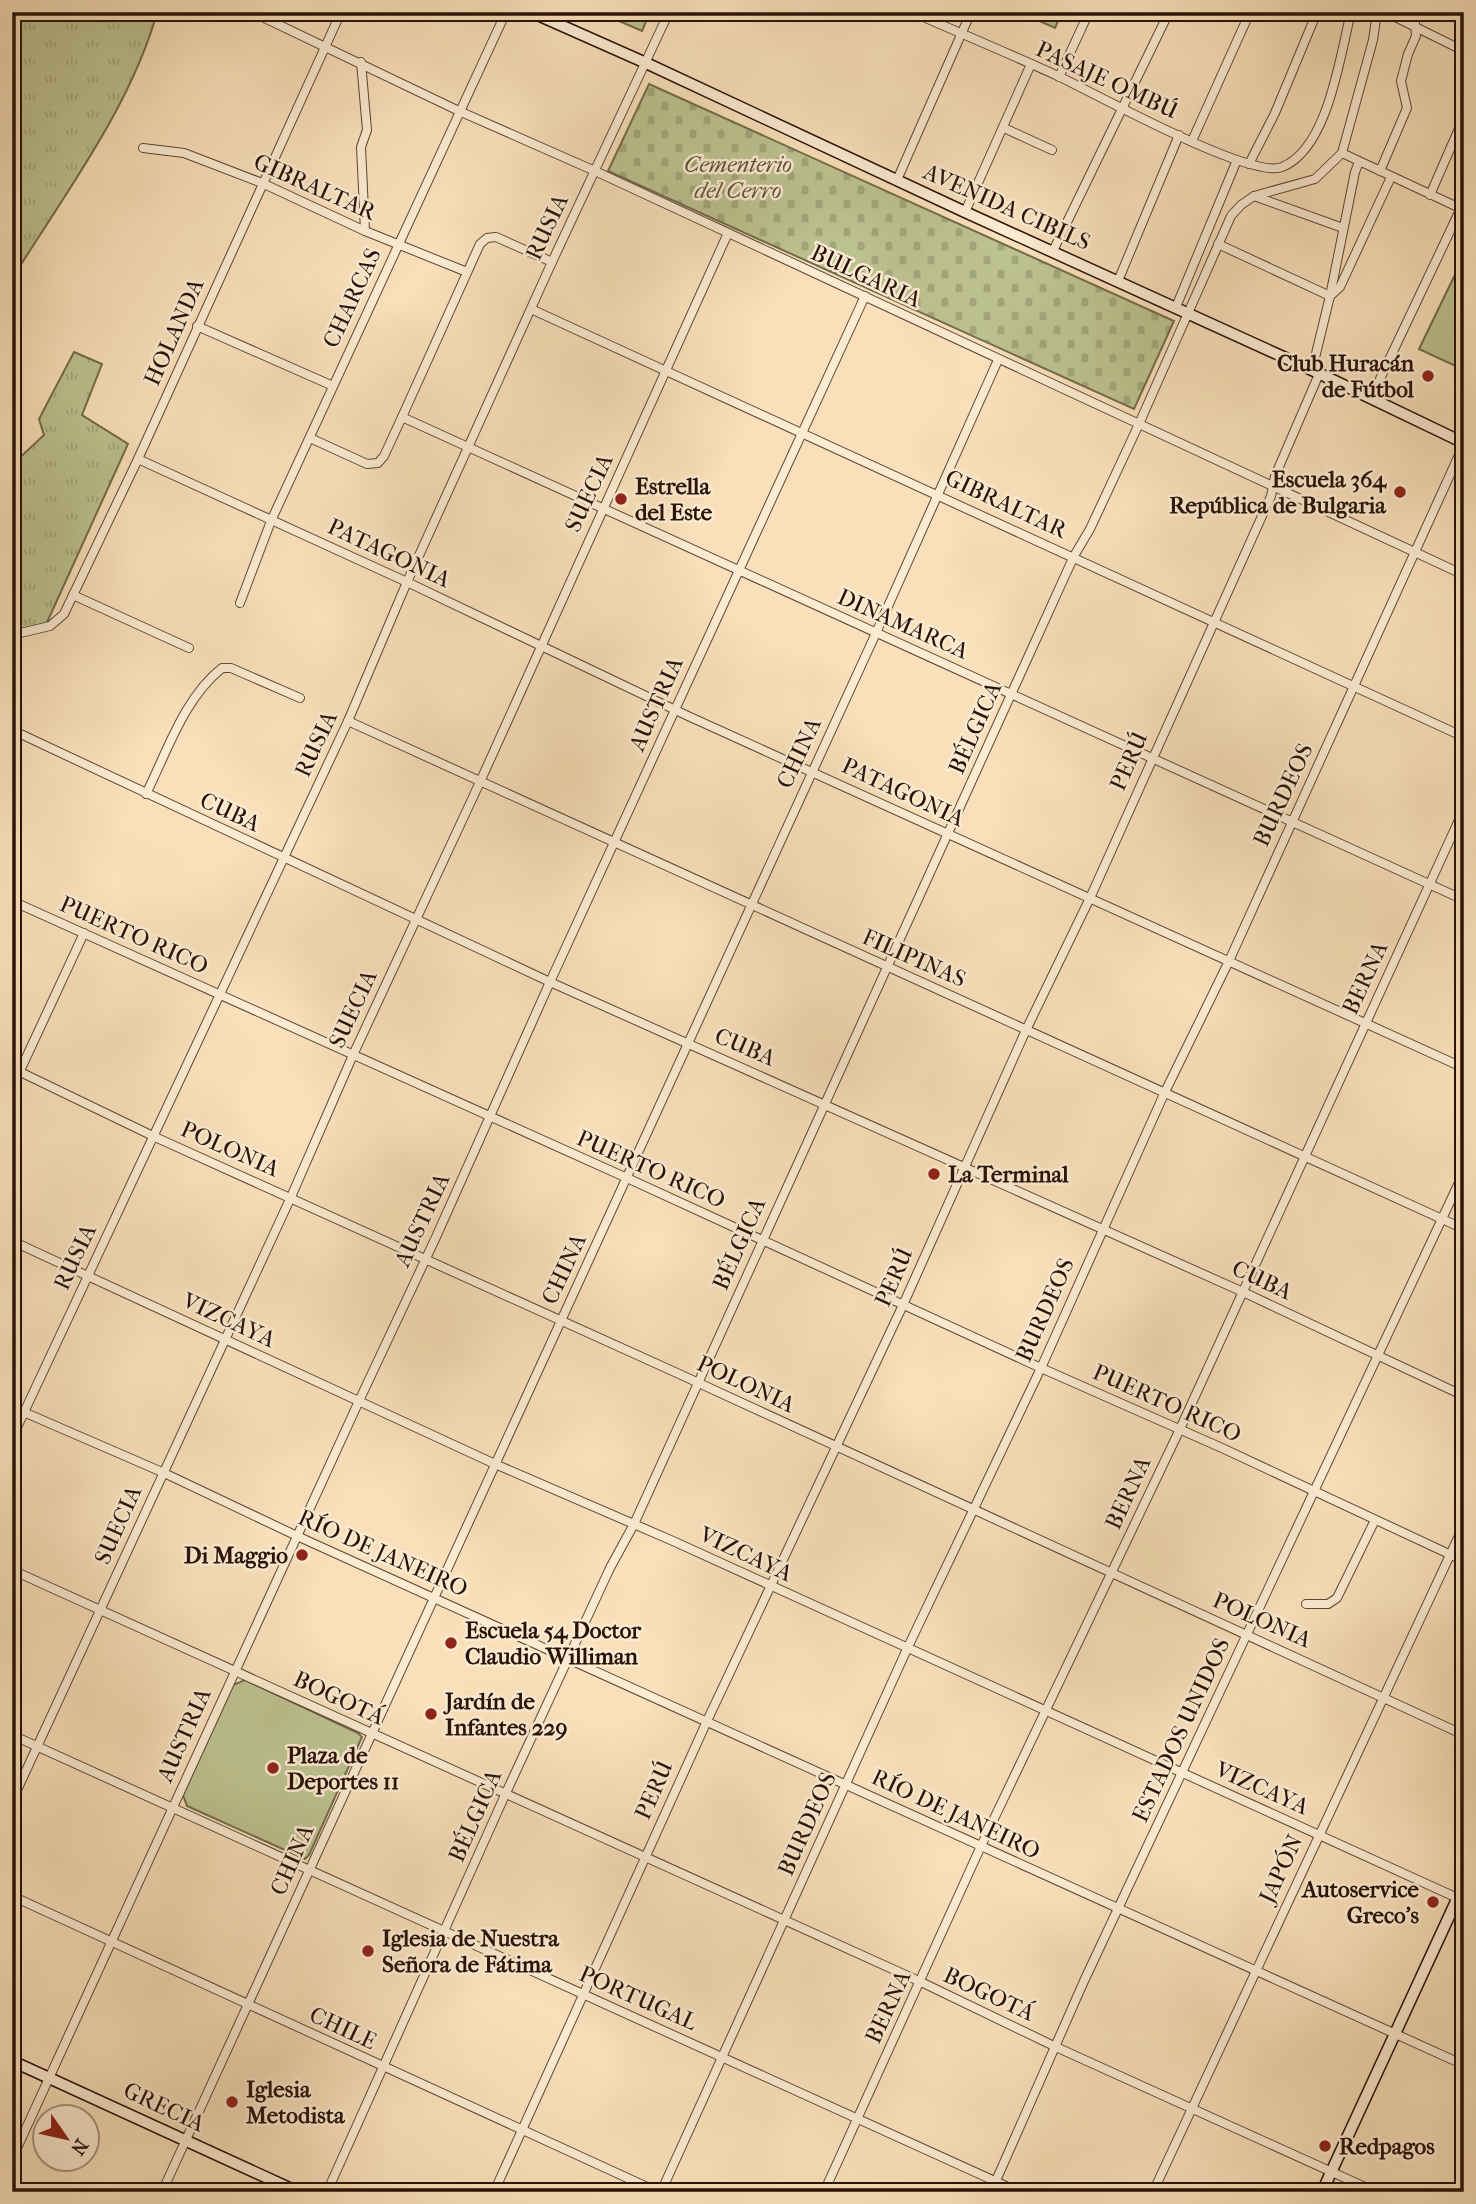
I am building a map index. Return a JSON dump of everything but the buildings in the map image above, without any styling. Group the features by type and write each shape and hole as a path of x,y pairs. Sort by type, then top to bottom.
{"street":[{"name":"BULGARIA","path":"252,12 459,111 595,171 1464,575"},
{"name":"HOLANDA","path":"12,635 54,623 64,614 138,459 341,12"},
{"name":"CHARCAS","path":"240,603 271,521 506,12"},
{"name":"AVENIDA CIBILS","path":"531,12 1176,307 1464,444"},
{"name":"RUSIA","path":"12,1438 348,721 407,582 669,12"},
{"name":"PASAJE OMBÚ","path":"912,12 1031,64 1192,141 1237,160 1271,170 1296,159 1315,138 1325,114 1351,12"},
{"path":"897,180 971,12"},
{"path":"1059,77 1089,12"},
{"path":"1053,251 1169,12"},
{"path":"1192,141 1251,12"},
{"path":"1249,164 1275,113 1317,12"},
{"path":"1254,197 1314,179 1342,153 1373,40 1377,12"},
{"path":"1385,12 1464,51"},
{"path":"1380,171 1407,108 1401,81 1416,36 1411,12"},
{"path":"361,62 367,130 361,147 365,231"},
{"path":"965,212 1031,64"},
{"path":"1430,195 1464,117"},
{"path":"1004,128 1052,150"},
{"path":"1118,281 1179,135"},
{"name":"GIBRALTAR","path":"143,148 184,153 262,183 365,231 467,272"},
{"path":"1342,153 1462,209 1371,398"},
{"path":"1176,307 1237,160"},
{"name":"PERÚ","path":"494,2192 707,1721 903,1305 1026,1030 1090,898 1271,496 1275,476 1316,372 1354,172 1359,162"},
{"path":"1218,244 1330,296 1340,287 1391,177"},
{"path":"1254,197 1343,228"},
{"name":"BÉLGICA","path":"327,2192 505,1795 634,1524 1074,556 1090,529 1139,424 1231,216 1241,205 1254,197"},
{"name":"SUECIA","path":"12,1801 480,782 728,233"},
{"path":"310,438 367,464 378,463 384,456 480,244 490,237 496,237 552,262"},
{"name":"AUSTRIA","path":"12,2159 234,1671 491,1118 550,982 865,296"},
{"name":"GIBRALTAR","path":"531,309 1464,737"},
{"path":"198,326 333,386"},
{"name":"CHINA","path":"162,2192 939,495 998,360"},
{"name":"DINAMARCA","path":"402,417 1464,900"},
{"name":"BURDEOS","path":"659,2192 723,2057 907,1648 1041,1368 1102,1228 1229,961 1464,444"},
{"name":"PATAGONIA","path":"138,459 407,582 675,710 1464,1068"},
{"path":"73,595 189,648"},
{"path":"146,794 188,708 210,677 222,668 231,668 300,698"},
{"name":"FILIPINAS","path":"348,721 1464,1229"},
{"name":"CUBA","path":"12,730 550,982 1102,1228 1464,1396"},
{"name":"BERNA","path":"824,2192 981,1846 1180,1429 1464,809"},
{"name":"PUERTO RICO","path":"12,901 1180,1429 1464,1561"},
{"path":"12,1088 16,1070 84,933"},
{"name":"POLONIA","path":"16,1070 155,1137 561,1320 1464,1735"},
{"name":"ESTADOS UNIDOS","path":"991,2192 1181,1772 1464,1172"},
{"name":"VIZCAYA","path":"12,1241 495,1464 634,1524 1461,1899"},
{"name":"RÍO DE JANEIRO","path":"12,1407 162,1472 297,1536 1464,2065"},
{"path":"1306,1604 1328,1604 1337,1598 1375,1520"},
{"name":"JAPÓN","path":"1153,2192 1464,1525"},
{"name":"BOGOTÁ","path":"12,1570 921,1982 1376,2192"},
{"name":"PORTUGAL","path":"12,1735 1019,2192"},
{"path":"1322,2192 1461,1899 1464,1884"},
{"name":"CHILE","path":"12,1896 659,2192"},
{"name":"GRECIA","path":"12,2061 298,2192"}],"green space":[{"path":"12,12 157,13 132,80 98,144 20,266 12,274"},
{"path":"598,12 650,12 642,31"},
{"path":"1019,12 1062,12 1055,28"},
{"name":"Cementerio del Cerro","path":"649,84 1174,321 1134,409 608,171"},
{"path":"1464,256 1464,370 1419,349"},
{"path":"74,352 102,364 82,415 128,444 44,629 12,630 12,465 44,435 39,419"},
{"name":"Plaza de Deportes 11","path":"245,1680 362,1737 305,1859 187,1806 183,1795 233,1685"}],"place":[{"name":"Club Huracán de Fútbol","path":"1428,376"},
{"name":"Escuela 364 República de Bulgaria","path":"1400,492"},
{"name":"Estrella del Este","path":"621,499"},
{"name":"La Terminal","path":"934,1174"},
{"name":"Di Maggio","path":"302,1555"},
{"name":"Escuela 54 Doctor Claudio Williman","path":"451,1643"},
{"name":"Jardín de Infantes 229","path":"431,1714"},
{"name":"Plaza de Deportes 11","path":"273,1768"},
{"name":"Autoservice Greco's","path":"1433,1902"},
{"name":"Iglesia de Nuestra Señora de Fátima","path":"368,1951"},
{"name":"Iglesia Metodista","path":"232,2102"},
{"name":"Redpagos","path":"1325,2146"}]}
